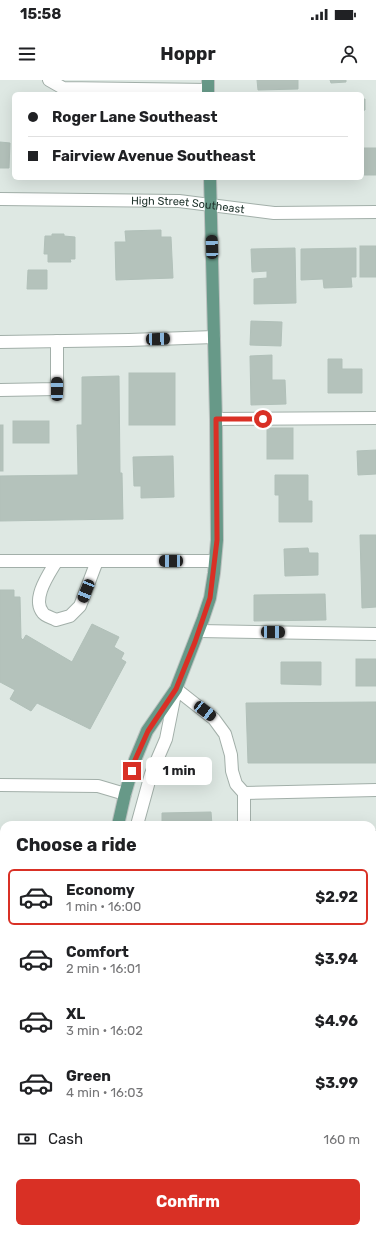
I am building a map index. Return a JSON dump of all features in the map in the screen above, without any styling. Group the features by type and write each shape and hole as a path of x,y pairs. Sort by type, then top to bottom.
{"main road":[{"path":"119,821 135,760 148,731 176,689 199,631 210,598 217,540 216,419 210,180"}],"street":[{"path":"49,80 63,88 208,88"},
{"name":"High Street Southeast","path":"0,199 179,201 274,213 376,212"},
{"path":"0,342 214,337"},
{"path":"0,390 57,389 57,341"},
{"path":"216,419 376,418"},
{"path":"0,562 215,561"},
{"path":"56,562 40,590 38,604 43,613 56,620 70,616 80,606 97,562"},
{"path":"199,631 376,634"},
{"path":"138,821 151,774 166,739 176,689 214,719 225,734 231,755 232,770 236,784 244,793 244,821"},
{"path":"0,785 98,786 125,794"},
{"path":"244,793 376,790"}],"building":[{"path":"257,80 298,80 298,89 258,90"},
{"path":"330,80 346,80 346,82 331,83"},
{"path":"364,99 365,99 364,110"},
{"path":"0,142 10,143 9,168 0,168"},
{"path":"364,148 376,148 376,175 364,175"},
{"path":"161,230 161,237 171,237 173,278 116,280 115,242 126,242 125,231"},
{"path":"52,234 64,234 64,236 75,237 75,259 70,259 71,262 48,262 48,254 44,254 45,236 52,236"},
{"path":"360,246 376,246 376,277 360,277"},
{"path":"295,248 296,303 254,304 254,279 267,278 267,271 252,272 251,249"},
{"path":"356,248 356,277 351,277 352,287 324,288 323,279 301,280 301,249"},
{"path":"28,270 47,270 47,289 27,289"},
{"path":"251,321 282,322 281,346 250,345"},
{"path":"272,355 272,380 285,380 286,404 251,405 250,356"},
{"path":"328,359 342,359 342,369 362,369 362,393 328,393"},
{"path":"129,373 175,373 175,425 129,425"},
{"path":"119,376 120,473 122,473 123,519 0,521 0,476 78,475 77,425 82,425 82,377"},
{"path":"13,421 49,421 49,443 13,443"},
{"path":"0,425 3,425 3,471 0,471"},
{"path":"267,428 293,428 293,459 267,459"},
{"path":"376,450 376,474 358,475 357,451"},
{"path":"173,456 174,497 141,498 141,486 134,486 133,457"},
{"path":"275,475 308,475 308,501 312,501 312,522 279,522 279,495 275,495"},
{"path":"360,535 376,535 376,607 362,608"},
{"path":"308,548 309,553 318,553 318,575 285,576 284,549"},
{"path":"0,590 14,590 14,597 20,597 21,638 23,640 26,635 72,662 92,624 119,637 114,647 124,653 121,659 126,662 90,729 37,703 31,711 10,699 15,690 0,682"},
{"path":"325,594 326,620 254,621 254,595"},
{"path":"356,659 376,659 376,686 356,686"},
{"path":"281,662 321,662 321,685 281,684"},
{"path":"376,702 376,763 248,763 246,703"},
{"path":"211,812 212,821 162,821 162,813"}],"route":[{"path":"132,771 135,760 148,731 176,689 195,642 210,598 217,540 216,419 263,419"}]}
